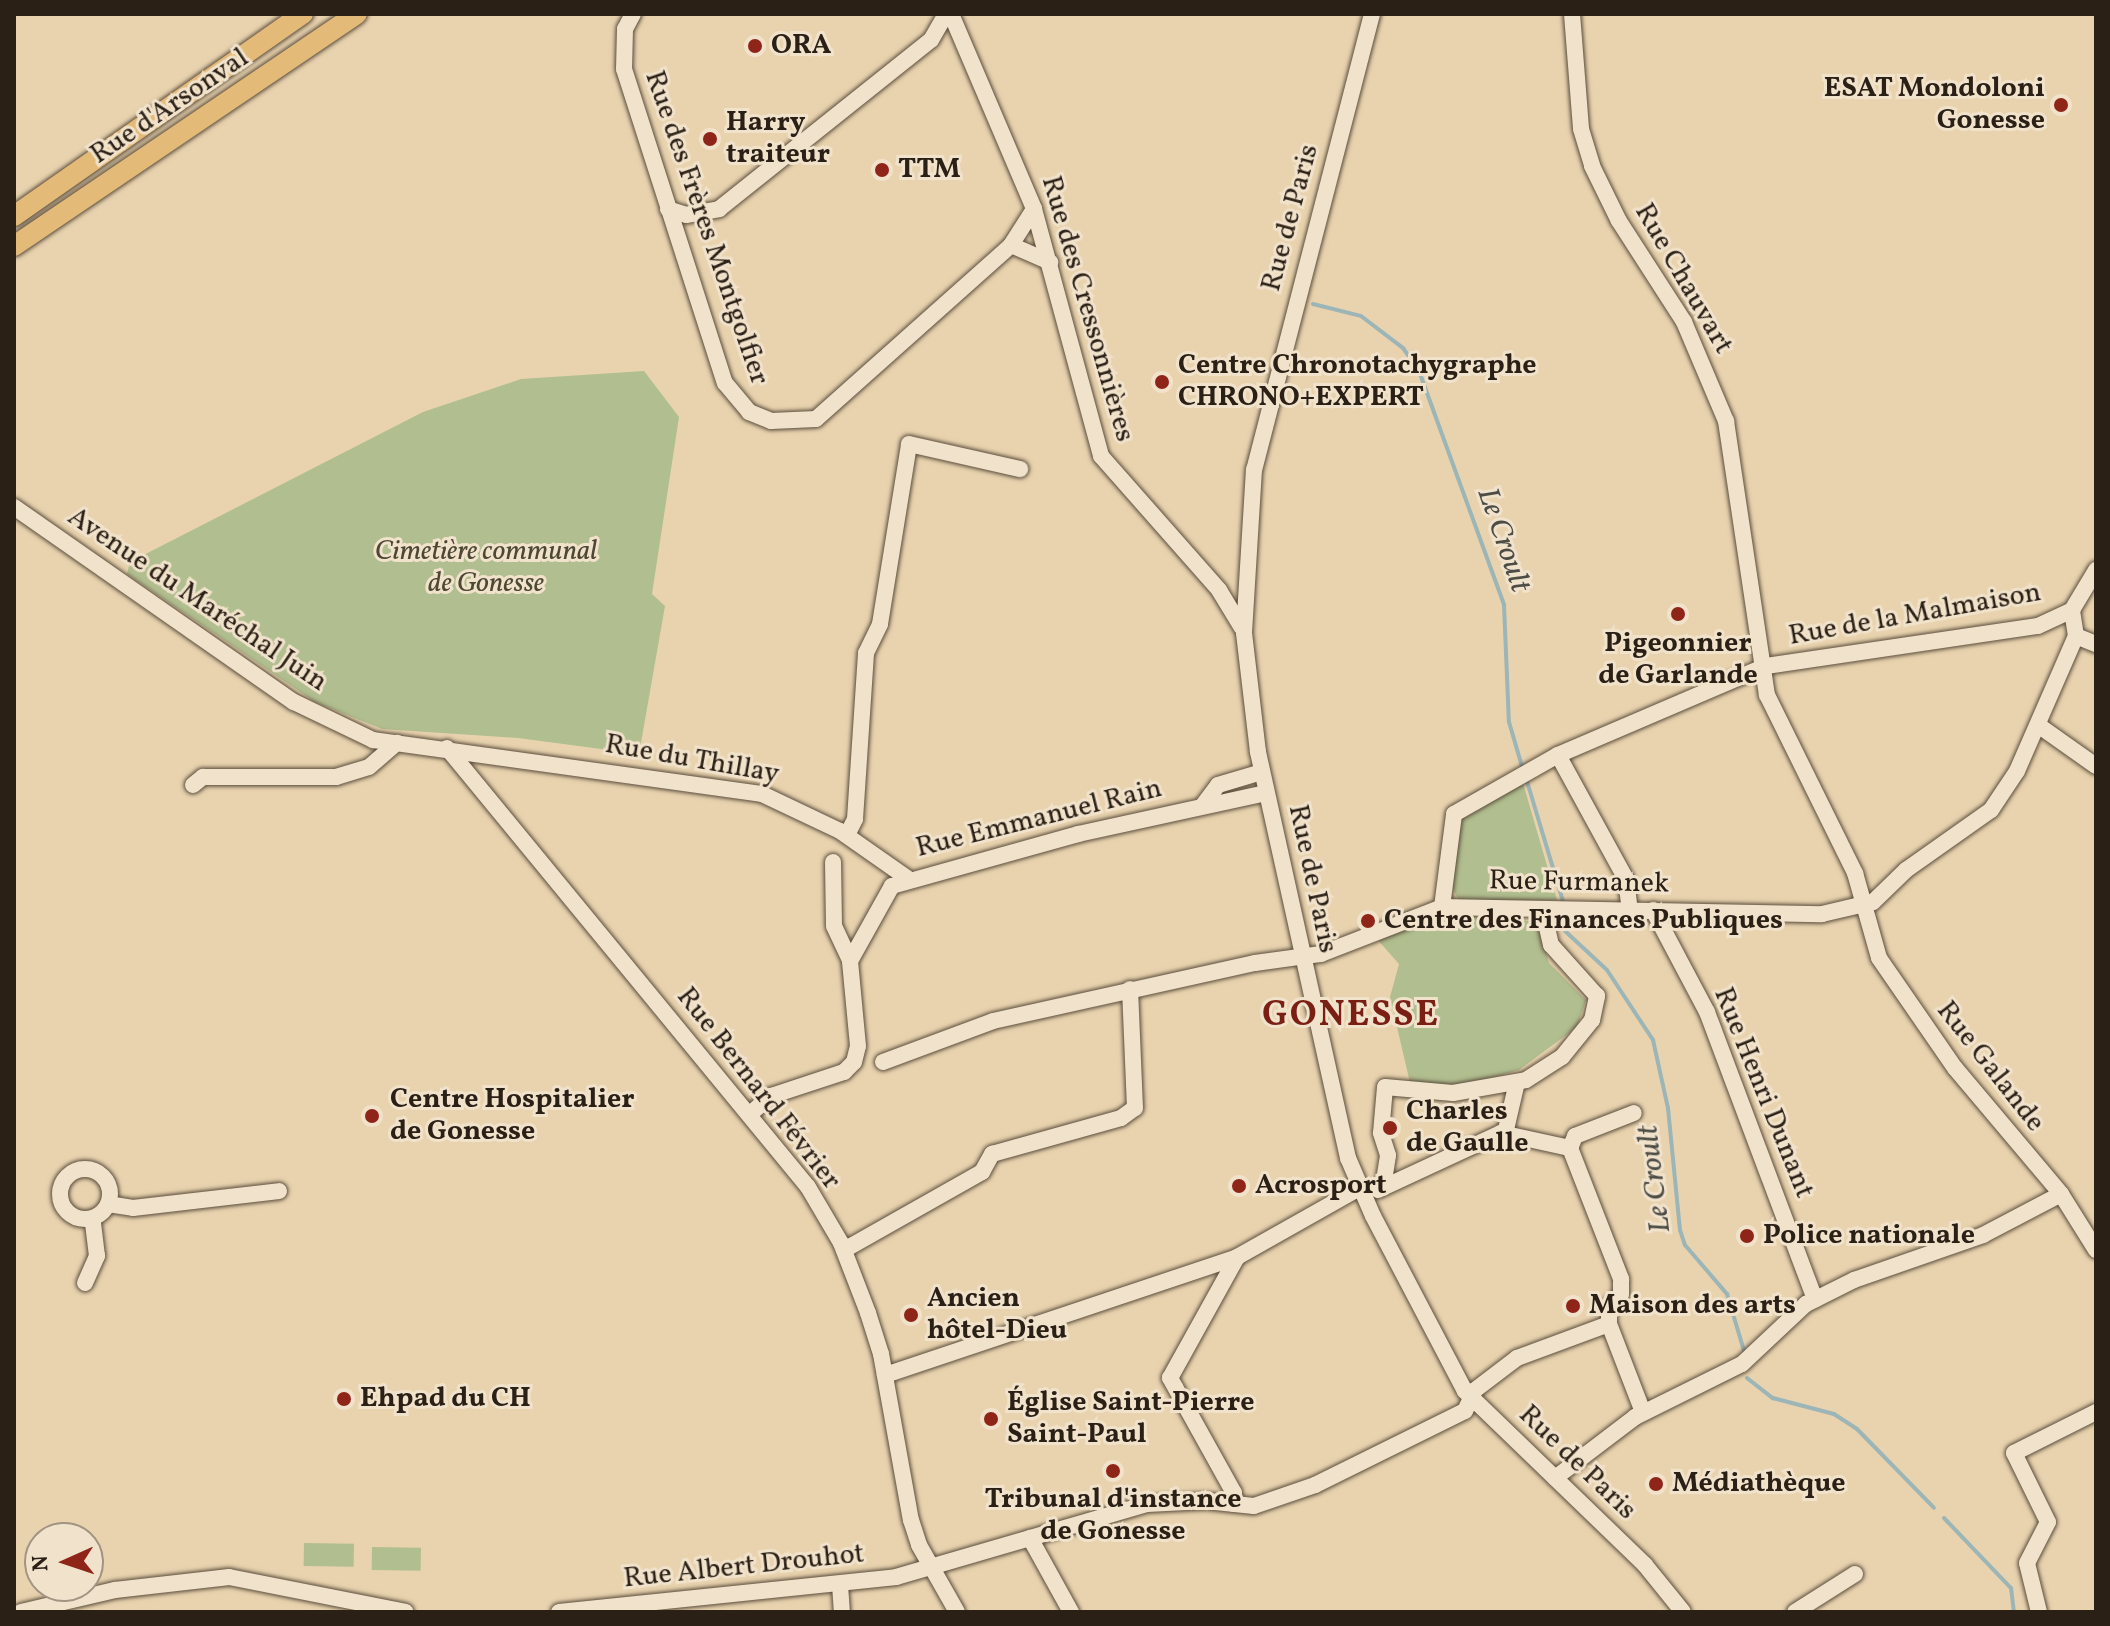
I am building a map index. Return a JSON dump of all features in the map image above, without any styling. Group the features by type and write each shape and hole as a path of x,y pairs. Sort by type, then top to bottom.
{"main road":[{"name":"Rue d'Arsonval","path":"14,216 303,14"},
{"name":"Rue d'Arsonval","path":"14,246 357,14"}],"street":[{"name":"Rue des Frères Montgolfier","path":"633,14 623,41 624,69 725,383 738,405 771,421 816,419 1011,245 1034,209"},
{"path":"668,209 686,215 719,209 920,49 948,14"},
{"name":"Rue des Cressonnières","path":"948,14 1034,209 1101,456 1219,590 1244,633"},
{"name":"Rue de Paris","path":"1372,14 1263,427 1244,571 1244,633 1266,793 1302,956 1361,1186 1423,1314 1473,1399 1666,1587 1683,1612"},
{"name":"Rue de Paris","path":"1364,51 1378,14"},
{"name":"Rue Chauvart","path":"1572,14 1581,129 1592,166 1619,221 1684,322 1726,421 1766,666 1767,695 1842,847"},
{"path":"1011,245 1050,262"},
{"path":"847,835 855,819 866,653 880,624 909,444 1020,469"},
{"name":"Avenue du Maréchal Juin","path":"14,507 294,702 373,740 447,748"},
{"name":"Rue de la Malmaison","path":"1442,907 1454,814 1558,755 1766,666 2038,626 2072,610 2096,570"},
{"path":"1219,590 1230,589 1244,571"},
{"path":"1864,905 1991,810 2038,725 2076,636 2072,610"},
{"path":"2076,636 2096,644"},
{"path":"2038,725 2096,766"},
{"path":"193,785 203,777 336,777 369,767 397,743"},
{"name":"Rue du Thillay","path":"447,748 762,794 847,835 907,878"},
{"name":"Rue Bernard Février","path":"447,748 808,1187 844,1250 885,1375 911,1520 957,1612"},
{"path":"474,782 488,753"},
{"path":"1558,755 1626,879 1630,910"},
{"path":"1203,805 1218,785 1262,772"},
{"name":"Rue Emmanuel Rain","path":"850,961 886,894 907,878 923,879 1078,834 1266,793"},
{"name":"Rue Galande","path":"1842,847 1864,905 1879,958 1903,997 2004,1129 2061,1194 2096,1250"},
{"path":"750,1114 771,1096 844,1072 854,1062 858,1046 850,961 834,926 833,862"},
{"name":"Rue Furmanek","path":"883,1062 993,1021 1130,989 1321,954 1442,907 1822,914 1864,905"},
{"path":"1384,1179 1388,1155 1381,1133 1385,1087 1453,1093 1543,1078 1585,1032 1598,1003 1593,991 1551,945 1543,909"},
{"name":"Rue Henri Dunant","path":"1653,910 1707,1012 1815,1299"},
{"path":"844,1250 964,1184 982,1172 992,1154 1121,1118 1135,1108 1130,989"},
{"path":"1505,1134 1517,1082"},
{"path":"1634,1113 1575,1136 1570,1148 1621,1279 1621,1294 1609,1307 1609,1324 1643,1412"},
{"path":"885,1375 1237,1257 1361,1186 1407,1173 1488,1137 1505,1134 1570,1148"},
{"path":"85,1168 99,1172 108,1183 108,1204 92,1218 77,1218 65,1209 60,1194 66,1177 85,1168"},
{"path":"108,1204 133,1208 279,1191"},
{"path":"1555,1478 1643,1412 1742,1364 1815,1299 1983,1235 2061,1194"},
{"path":"85,1283 97,1256 92,1218"},
{"path":"1234,1504 1234,1493 1170,1378 1237,1257"},
{"name":"Rue Albert Drouhot","path":"559,1612 840,1585 933,1569 1147,1504 1254,1506 1315,1485 1465,1411 1481,1383 1517,1358 1609,1324"},
{"path":"2039,1612 2027,1563 2048,1522 2014,1453 2096,1412"},
{"path":"1030,1538 1071,1612"},
{"path":"1795,1612 1855,1574"},
{"path":"21,1612 115,1590 229,1577 406,1612"},
{"path":"840,1585 842,1612"}],"green space":[{"name":"Cimetière communal de Gonesse","path":"644,371 679,417 652,594 665,606 639,754 518,738 382,729 315,702 127,574 130,562 423,412 521,379"},
{"path":"1523,783 1557,900 1459,901 1451,885 1462,816"},
{"path":"1454,914 1537,922 1549,963 1586,1000 1577,1027 1519,1070 1469,1084 1411,1087 1390,997 1399,964 1376,938"},
{"path":"304,1543 354,1544 354,1567 304,1566"},
{"path":"372,1547 421,1548 421,1571 372,1570"}],"waterway":[{"name":"Le Croult","path":"1313,304 1361,316 1403,348 1419,371 1504,605 1509,722 1523,770"},
{"name":"Le Croult","path":"1526,778 1563,901"},
{"name":"Le Croult","path":"1563,918 1565,931 1607,970 1653,1040 1668,1108 1680,1230 1685,1245 1727,1294 1745,1354"},
{"name":"Le Croult","path":"1747,1378 1773,1398 1834,1414 1857,1429 1934,1508"},
{"name":"Le Croult","path":"1944,1518 2011,1588 2014,1612"}],"place":[{"name":"ORA","path":"755,46"},
{"name":"ESAT Mondoloni Gonesse","path":"2061,105"},
{"name":"Harry traiteur","path":"710,139"},
{"name":"TTM","path":"882,170"},
{"name":"Centre Chronotachygraphe CHRONO+EXPERT","path":"1162,382"},
{"name":"Pigeonnier de Garlande","path":"1678,614"},
{"name":"Centre des Finances Publiques","path":"1368,921"},
{"name":"Centre Hospitalier de Gonesse","path":"372,1116"},
{"name":"Charles de Gaulle","path":"1390,1128"},
{"name":"Acrosport","path":"1239,1186"},
{"name":"Police nationale","path":"1747,1236"},
{"name":"Maison des arts","path":"1573,1306"},
{"name":"Ancien hôtel-Dieu","path":"911,1315"},
{"name":"Ehpad du CH","path":"344,1399"},
{"name":"Église Saint-Pierre Saint-Paul","path":"991,1419"},
{"name":"Tribunal d'instance de Gonesse","path":"1113,1471"},
{"name":"Médiathèque","path":"1656,1484"}],"district":[{"name":"GONESSE","path":"1351,1017"}]}
